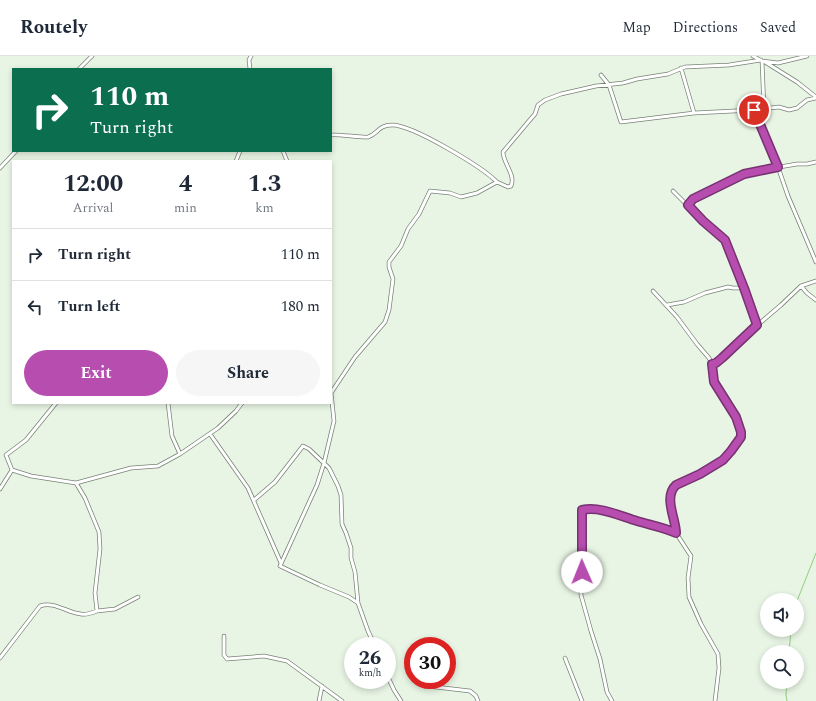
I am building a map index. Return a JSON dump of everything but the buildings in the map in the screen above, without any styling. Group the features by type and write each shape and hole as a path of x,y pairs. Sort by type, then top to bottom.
{"street":[{"path":"80,68 92,56"},
{"path":"247,56 250,68"},
{"path":"249,60 251,56"},
{"path":"753,56 797,82 816,97"},
{"path":"760,56 764,109"},
{"path":"332,134 367,137 384,126 401,126 417,132 474,164 497,182 508,187 512,186 512,180 503,152 529,121 538,105 545,100 568,92 596,86 623,84 647,77 668,74 681,68 761,61 778,63 806,56"},
{"path":"681,68 694,113"},
{"path":"601,75 609,85 621,122 694,113 754,110 779,107 789,110 797,108 807,100 816,97"},
{"path":"754,110 816,262"},
{"path":"0,168 15,152"},
{"path":"688,205 693,199 744,174 778,167 816,162"},
{"path":"332,391 355,357 385,322 392,279 389,262 401,246 408,229 419,214 429,192 434,191 464,196 477,193 497,182"},
{"path":"673,191 703,221 725,240 757,325"},
{"path":"712,364 716,363 722,358 801,286 816,281"},
{"path":"667,305 684,302 705,292 728,286 733,288 744,288"},
{"path":"801,286 816,300"},
{"path":"653,291 667,305 709,358 712,364 714,382 736,417 742,434 737,443 723,460 700,474 676,485 673,488 670,500 676,533 691,556 688,585 691,604 718,654 719,668 715,701"},
{"path":"281,563 317,485 324,463 334,421 332,402"},
{"path":"12,470 6,455 26,440 55,404"},
{"path":"168,404 172,436 180,454"},
{"path":"12,470 31,476 76,483 131,468 158,466 180,454 210,434 230,418 241,404"},
{"path":"210,434 243,481 254,500 281,563 280,566 349,597 358,603"},
{"path":"254,500 275,482 303,446 309,449 331,470 340,490 342,524 351,548 351,558 355,572 358,603 371,637"},
{"path":"0,489 12,470"},
{"path":"76,483 85,498 99,532 100,549 95,593 97,611"},
{"path":"612,701 607,692 600,659 581,595 582,510 600,510 617,514 676,533"},
{"path":"0,658 40,606 53,605 80,614 89,614 97,611 115,609 138,597"},
{"path":"224,636 224,655 227,660 264,656 275,657 287,661 342,701"},
{"path":"565,658 582,701"},
{"path":"319,701 322,686"},
{"path":"394,689 401,701"},
{"path":"452,689 470,691 476,696 478,701"}],"waterway":[{"path":"800,593 816,553"},
{"path":"790,637 790,645"},
{"path":"786,689 787,701"}],"route":[{"path":"582,572 583,509 600,510 617,514 676,533 670,500 671,492 674,486 700,474 723,460 741,437 742,434 736,417 714,382 712,364 716,363 722,358 757,325 725,240 703,221 688,205 693,199 731,179 744,174 778,167 754,110"}]}
